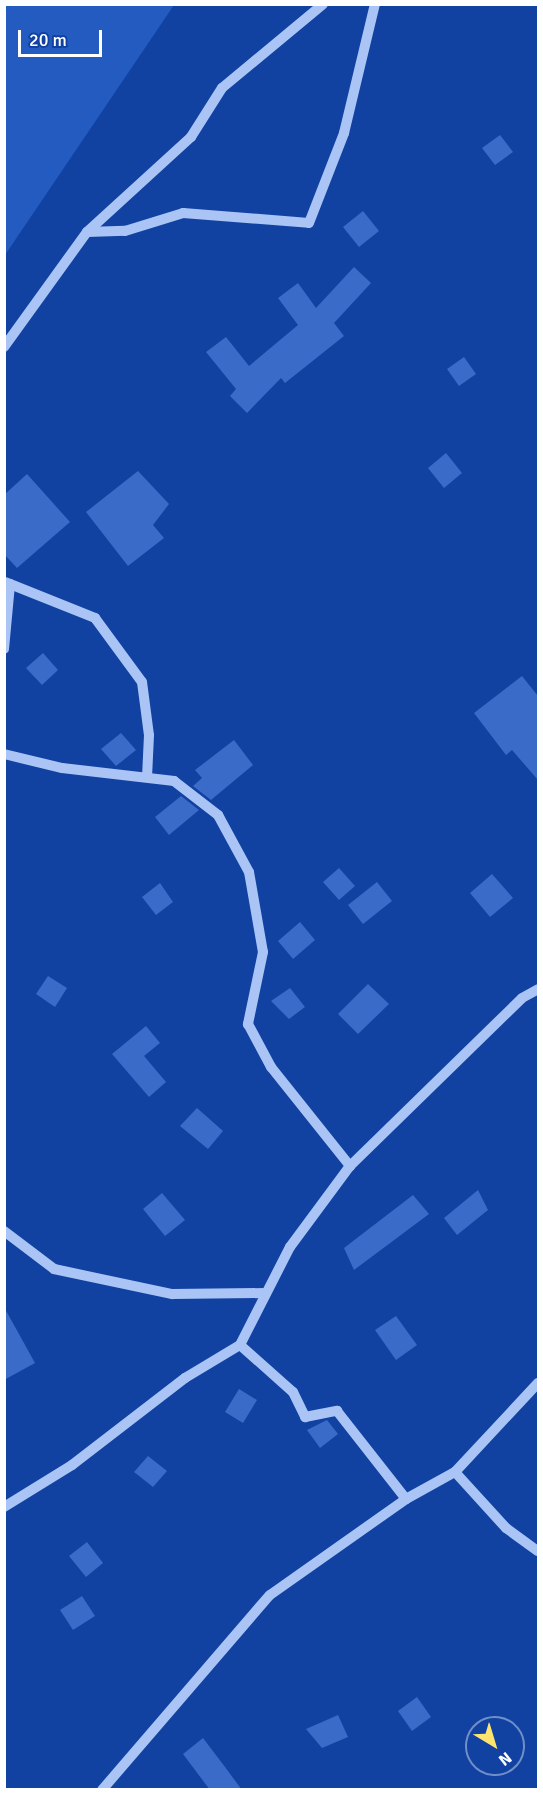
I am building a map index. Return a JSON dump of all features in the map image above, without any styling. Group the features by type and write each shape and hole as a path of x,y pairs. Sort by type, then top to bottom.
{"street":[{"path":"4,347 87,232 192,137 222,88 323,4"},
{"path":"87,232 125,231 183,213 309,222 344,133 375,4"},
{"path":"4,649 7,583 95,618 142,682 150,735 147,777"},
{"path":"4,754 62,768 174,781 218,815 249,872 262,952 248,1024 271,1067 350,1166"},
{"path":"4,1507 72,1466 185,1378 240,1345 290,1247 350,1166 522,998 538,989"},
{"path":"4,1231 54,1269 172,1294 265,1293"},
{"path":"240,1345 293,1392 305,1417 337,1411 406,1499"},
{"path":"102,1790 270,1595 406,1499 455,1472 538,1383"},
{"path":"455,1472 506,1528 538,1551"}],"shaded area":[{"path":"4,5 174,5 5,255"}],"building":[{"path":"500,135 513,152 495,165 482,148"},
{"path":"363,211 379,231 359,247 343,227"},
{"path":"354,267 371,283 334,323 344,336 285,383 281,378 247,413 230,396 236,389 206,352 226,337 249,366 298,325 278,298 298,283 316,308"},
{"path":"464,357 476,374 459,386 447,369"},
{"path":"446,453 462,473 444,488 428,468"},
{"path":"138,471 169,504 153,525 164,538 128,566 86,512"},
{"path":"27,474 70,522 17,568 4,554 4,495"},
{"path":"43,653 58,670 42,685 26,668"},
{"path":"522,676 538,696 538,780 512,750 506,755 474,713"},
{"path":"121,733 136,750 116,766 101,749"},
{"path":"234,740 253,765 211,800 193,786 202,778 195,770"},
{"path":"181,796 199,810 169,835 155,817"},
{"path":"339,868 355,886 339,900 323,882"},
{"path":"492,874 513,898 490,917 470,893"},
{"path":"377,882 392,901 363,924 348,905"},
{"path":"160,883 173,902 156,915 142,897"},
{"path":"300,922 315,940 293,959 278,941"},
{"path":"48,976 67,988 55,1007 36,994"},
{"path":"368,984 389,1004 358,1034 338,1014"},
{"path":"290,988 305,1007 289,1019 271,1001"},
{"path":"146,1026 160,1043 144,1056 166,1082 149,1097 112,1054"},
{"path":"197,1108 223,1131 208,1149 180,1126"},
{"path":"478,1190 488,1210 457,1235 444,1218"},
{"path":"162,1193 185,1220 165,1236 143,1209"},
{"path":"413,1195 429,1214 354,1270 344,1248"},
{"path":"4,1307 35,1363 4,1380"},
{"path":"396,1316 417,1345 396,1360 375,1330"},
{"path":"239,1389 257,1400 243,1423 225,1412"},
{"path":"327,1420 338,1434 320,1448 307,1430"},
{"path":"148,1456 167,1471 153,1487 134,1472"},
{"path":"87,1542 103,1563 86,1577 69,1556"},
{"path":"82,1596 95,1616 73,1630 60,1610"},
{"path":"417,1697 431,1717 412,1731 398,1711"},
{"path":"338,1715 348,1737 322,1748 306,1729"},
{"path":"203,1738 242,1790 210,1790 183,1754"}]}
